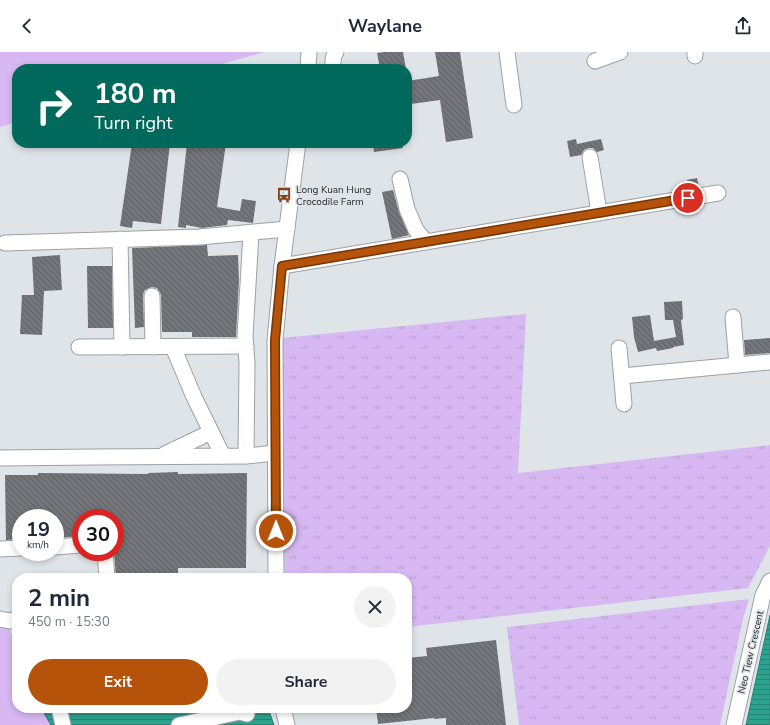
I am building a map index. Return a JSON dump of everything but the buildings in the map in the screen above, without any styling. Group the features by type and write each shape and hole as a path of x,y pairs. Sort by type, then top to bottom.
{"street":[{"path":"308,64 309,52"},
{"path":"332,64 332,60 336,52"},
{"path":"507,52 514,105"},
{"path":"594,61 620,52"},
{"path":"276,573 275,340 282,266 297,148"},
{"path":"590,157 599,212"},
{"path":"400,179 407,209 416,230 426,242"},
{"path":"282,266 718,193"},
{"path":"5,243 200,237 287,229"},
{"path":"246,456 247,363 245,336 251,233"},
{"path":"120,239 122,347"},
{"path":"152,296 152,347"},
{"path":"733,317 737,365"},
{"path":"79,347 246,346"},
{"path":"173,347 194,397 223,456"},
{"path":"619,348 624,404"},
{"path":"622,376 770,362"},
{"path":"161,456 211,432"},
{"path":"0,458 246,456 275,453"},
{"path":"0,549 12,548"},
{"path":"106,561 107,573"},
{"name":"Neo Tiew Crescent","path":"734,725 763,595 770,581"},
{"path":"0,619 12,621"},
{"path":"60,713 63,725"},
{"path":"179,725 235,713"},
{"path":"284,713 287,725"}],"green space":[{"path":"0,52 265,52 222,64 12,64 12,123 0,127"},
{"path":"526,314 518,473 770,445 770,546 748,588 412,626 412,573 285,573 282,338"},
{"path":"749,599 743,619 720,725 519,725 507,627"},
{"path":"0,609 12,635 12,713 45,713 51,725 0,725"}],"shaded area":[{"path":"770,615 770,725 746,725"},
{"path":"44,713 270,713 274,725 51,725"}],"place":[{"name":"Long Kuan Hung Crocodile Farm","path":"284,195"}],"route":[{"path":"276,531 275,340 282,266 688,198"}]}
